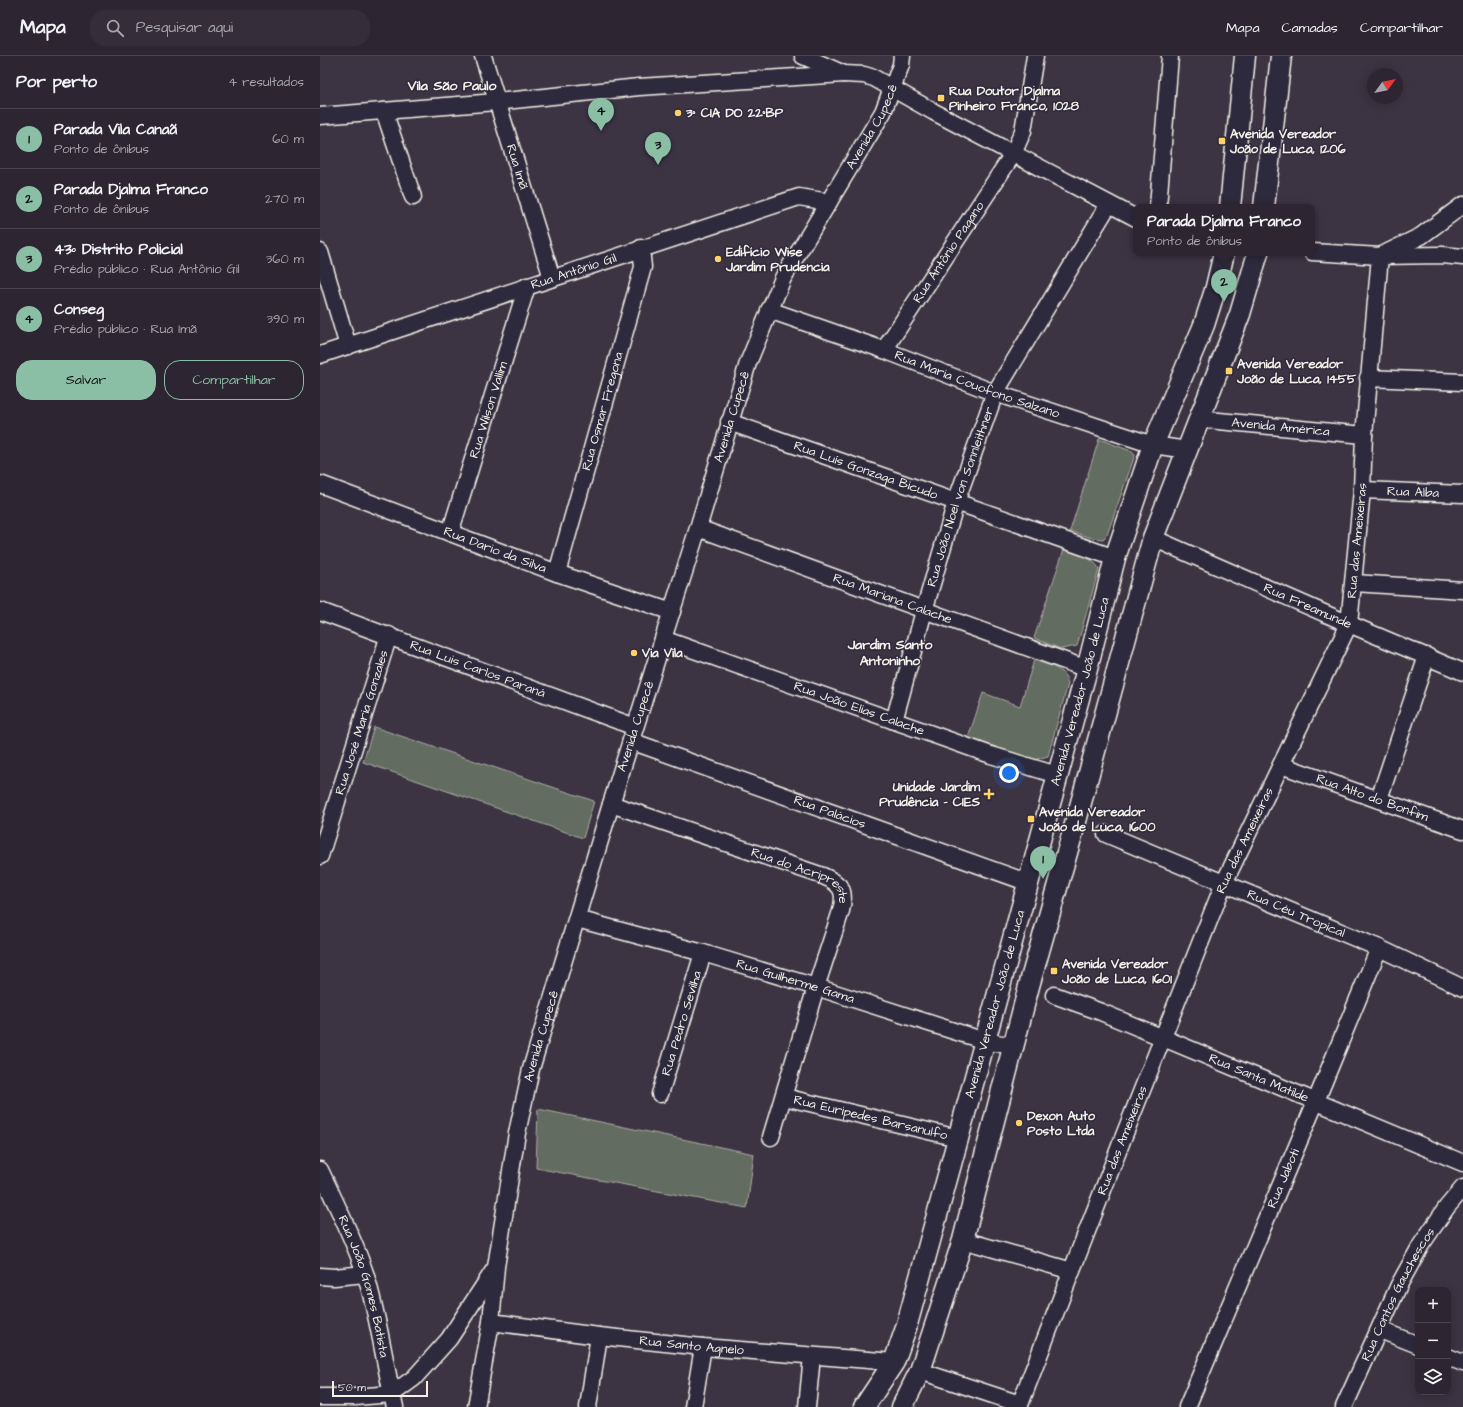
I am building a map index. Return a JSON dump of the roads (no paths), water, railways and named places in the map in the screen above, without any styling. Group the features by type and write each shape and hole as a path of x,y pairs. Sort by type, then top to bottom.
{"main road":[{"path":"1230,204 1245,56"},
{"path":"1264,204 1281,56"},
{"name":"Avenida Vereador João de Luca","path":"864,1407 894,1362 906,1328 1087,669 1115,558 1153,445 1204,325 1216,287 1223,256"},
{"path":"902,1407 920,1371 963,1240 1013,1046 1153,538 1240,314 1257,256"}],"street":[{"name":"Rua Imã","path":"483,56 496,102 552,278"},
{"path":"803,56 844,74"},
{"name":"Avenida Cupecê","path":"476,1407 491,1322 496,1267 517,1133 531,1069 611,804 698,528 729,422 748,363 783,278 883,112 901,65 902,56"},
{"name":"Rua Antônio Pagano","path":"884,350 1013,154 1023,131 1026,119 1035,56"},
{"path":"1158,204 1170,56"},
{"path":"320,116 496,102 639,87 844,74 864,75 874,78 1013,154 1133,216"},
{"path":"384,111 413,197"},
{"name":"Rua Antônio Gil","path":"320,355 799,197 829,202"},
{"name":"Rua João Noel von Sonnleithner","path":"894,721 956,502 995,393 1109,204"},
{"path":"1380,256 1421,236 1463,205"},
{"name":"Rua Osmar Fregona","path":"557,573 643,267 641,248"},
{"path":"320,252 348,346"},
{"path":"1315,252 1380,256 1442,255 1463,257"},
{"name":"Rua das Ameixeiras","path":"1020,1405 1125,1133 1224,883 1349,624 1362,490 1368,378 1380,256"},
{"name":"Rua Wilson Vallim","path":"450,533 527,286"},
{"name":"Rua Maria Couofono Salzano","path":"769,310 884,350 995,393 1153,445 1187,450"},
{"path":"1368,378 1463,382"},
{"name":"Avenida América","path":"1198,419 1364,436"},
{"name":"Rua Luís Gonzaga Bicudo","path":"729,422 1115,558"},
{"name":"Rua Dario da Silva","path":"320,484 557,573 672,612"},
{"name":"Rua Alba","path":"1362,490 1463,494"},
{"name":"Rua Mariana Calache","path":"698,528 1087,669"},
{"name":"Rua Freamunde","path":"1153,538 1463,672"},
{"path":"1354,583 1463,590"},
{"name":"Rua Luis Carlos Paraná","path":"320,611 389,635 633,734"},
{"name":"Rua José Maria Gonzales","path":"320,856 389,635"},
{"name":"Rua João Elias Calache","path":"663,640 990,755 1057,775"},
{"path":"1379,799 1427,656"},
{"name":"Rua Palácios","path":"633,734 1029,882"},
{"name":"Rua Alto do Bonfim","path":"1281,765 1463,830"},
{"name":"Rua do Acripreste","path":"611,804 823,876 837,883 841,890 844,898 771,1137"},
{"name":"Rua Céu Tropical","path":"1106,834 1379,948 1463,988"},
{"name":"Rua Guilherme Gama","path":"577,919 703,953 816,987 985,1041 1013,1046"},
{"name":"Rua Jaboti","path":"1187,1407 1379,948"},
{"name":"Rua Pedro Sevilha","path":"660,1094 703,953"},
{"name":"Rua Santa Matilde","path":"1054,995 1164,1037 1463,1163"},
{"name":"Rua Euripedes Barsanulfo","path":"784,1097 958,1138"},
{"name":"Rua João Gomes Batista","path":"320,1170 347,1227 365,1274 394,1401"},
{"name":"Rua Contos Gauchescos","path":"1344,1407 1380,1330 1399,1284 1421,1245 1447,1207 1463,1188"},
{"path":"963,1240 1072,1271"},
{"path":"320,1397 355,1397 394,1401 449,1339 496,1267"},
{"path":"320,1276 334,1277 365,1274"},
{"name":"Rua Santo Agnelo","path":"491,1322 599,1336 703,1347 894,1362"},
{"path":"1380,1330 1415,1344"},
{"path":"588,1407 599,1336"},
{"path":"693,1407 703,1347"},
{"path":"807,1407 812,1356"},
{"path":"1451,1358 1463,1363"},
{"path":"920,1371 1020,1405"}],"place":[{"name":"Rua Doutor Djalma Pinheiro Franco, 1028","path":"941,98"},
{"name":"3° CIA DO 22°BP","path":"678,113"},
{"name":"Conseg","path":"601,131"},
{"name":"Avenida Vereador João de Luca, 1206","path":"1222,141"},
{"name":"43º Distrito Policial","path":"658,165"},
{"name":"Edifício Wise Jardim Prudencia","path":"718,259"},
{"name":"Parada Djalma Franco","path":"1224,302"},
{"name":"Avenida Vereador João de Luca, 1455","path":"1229,371"},
{"name":"Via Vila","path":"634,653"},
{"name":"Unidade Jardim Prudência - CIES","path":"989,794"},
{"name":"Avenida Vereador João de Luca, 1600","path":"1031,819"},
{"name":"Parada Vila Canaã","path":"1043,879"},
{"name":"Avenida Vereador João de Luca, 1601","path":"1054,971"},
{"name":"Dexon Auto Posto Ltda","path":"1019,1123"}],"district":[{"name":"Vila São Paulo","path":"452,86"},
{"name":"Jardim Santo Antoninho","path":"890,654"}]}
